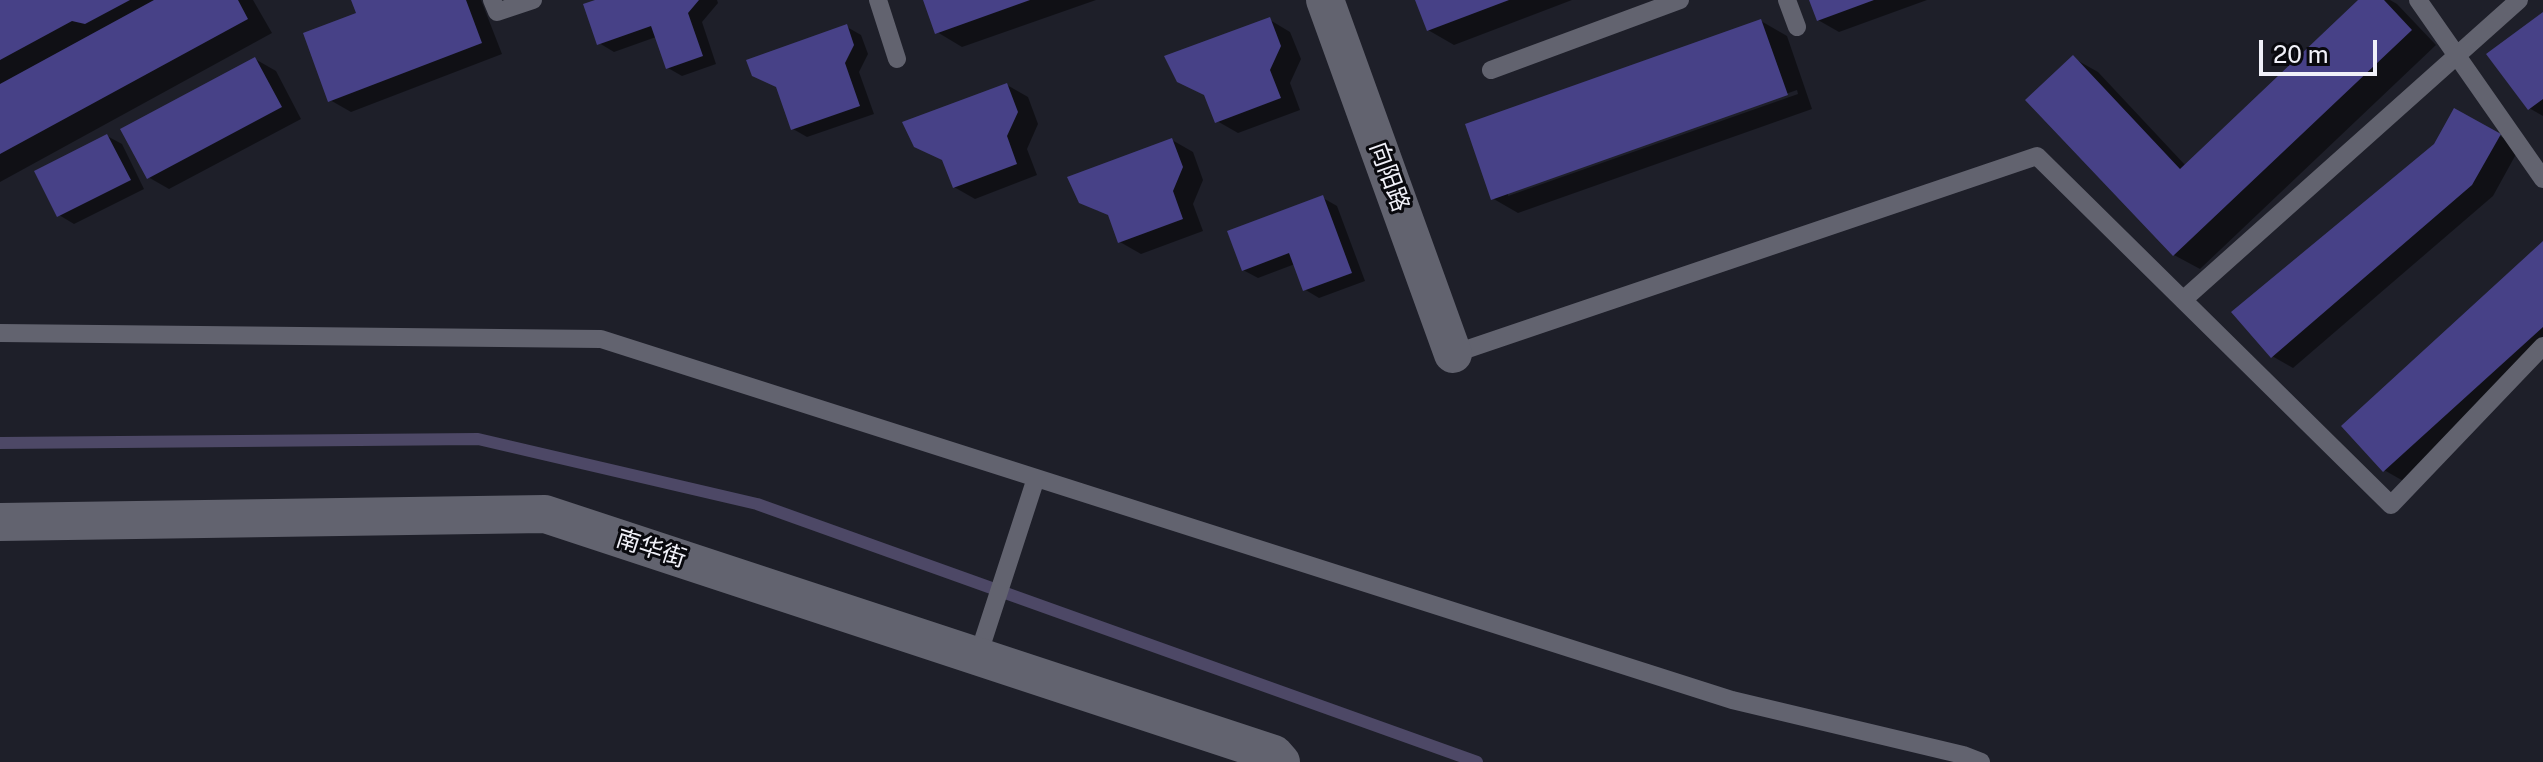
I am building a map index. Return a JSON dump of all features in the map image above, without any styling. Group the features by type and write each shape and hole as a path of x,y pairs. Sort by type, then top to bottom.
{"street":[{"name":"向阳路","path":"1325,0 1453,354"},
{"name":"南华街","path":"0,522 545,514 1278,758"}],"lane":[{"path":"492,0 497,12 533,0"},
{"path":"878,0 897,59"},
{"path":"1491,70 1680,0"},
{"path":"1787,0 1797,27"},
{"path":"2418,0 2543,179"},
{"path":"2183,300 2519,0"},
{"path":"1453,354 2037,156 2391,505 2543,346"},
{"path":"0,333 601,339 1732,700 1963,755 1981,762"},
{"path":"978,656 1036,478"}],"building":[{"path":"0,0 130,0 85,24 72,21 0,60"},
{"path":"154,0 238,0 248,19 0,154 0,84"},
{"path":"351,0 466,0 482,43 328,102 303,33 356,13"},
{"path":"595,0 699,0 688,13 703,56 666,69 651,26 597,45 583,4"},
{"path":"923,0 1030,0 935,34"},
{"path":"1415,0 1509,0 1427,31"},
{"path":"1809,0 1874,0 1817,21"},
{"path":"2358,0 2384,0 2412,30 2173,256 2025,100 2073,55 2180,169"},
{"path":"2543,12 2543,99 2528,110 2486,54"},
{"path":"1270,17 1281,46 1270,70 1281,98 1215,123 1204,95 1177,82 1164,56"},
{"path":"1761,19 1788,95 1491,200 1465,124"},
{"path":"847,24 854,45 845,63 860,106 791,130 776,87 752,76 746,60"},
{"path":"255,57 282,107 147,179 120,129"},
{"path":"1007,83 1018,112 1007,136 1017,164 953,188 942,160 914,147 902,122"},
{"path":"2454,108 2501,134 2472,185 2271,358 2231,312 2434,144"},
{"path":"107,134 131,180 57,217 34,171"},
{"path":"1172,138 1183,167 1173,191 1183,219 1118,243 1108,215 1079,203 1067,177"},
{"path":"1323,195 1352,273 1303,291 1289,253 1242,271 1227,231"},
{"path":"2543,241 2543,327 2383,472 2341,426"}],"waterway":[{"path":"0,443 478,439 757,504 1477,762"}]}
